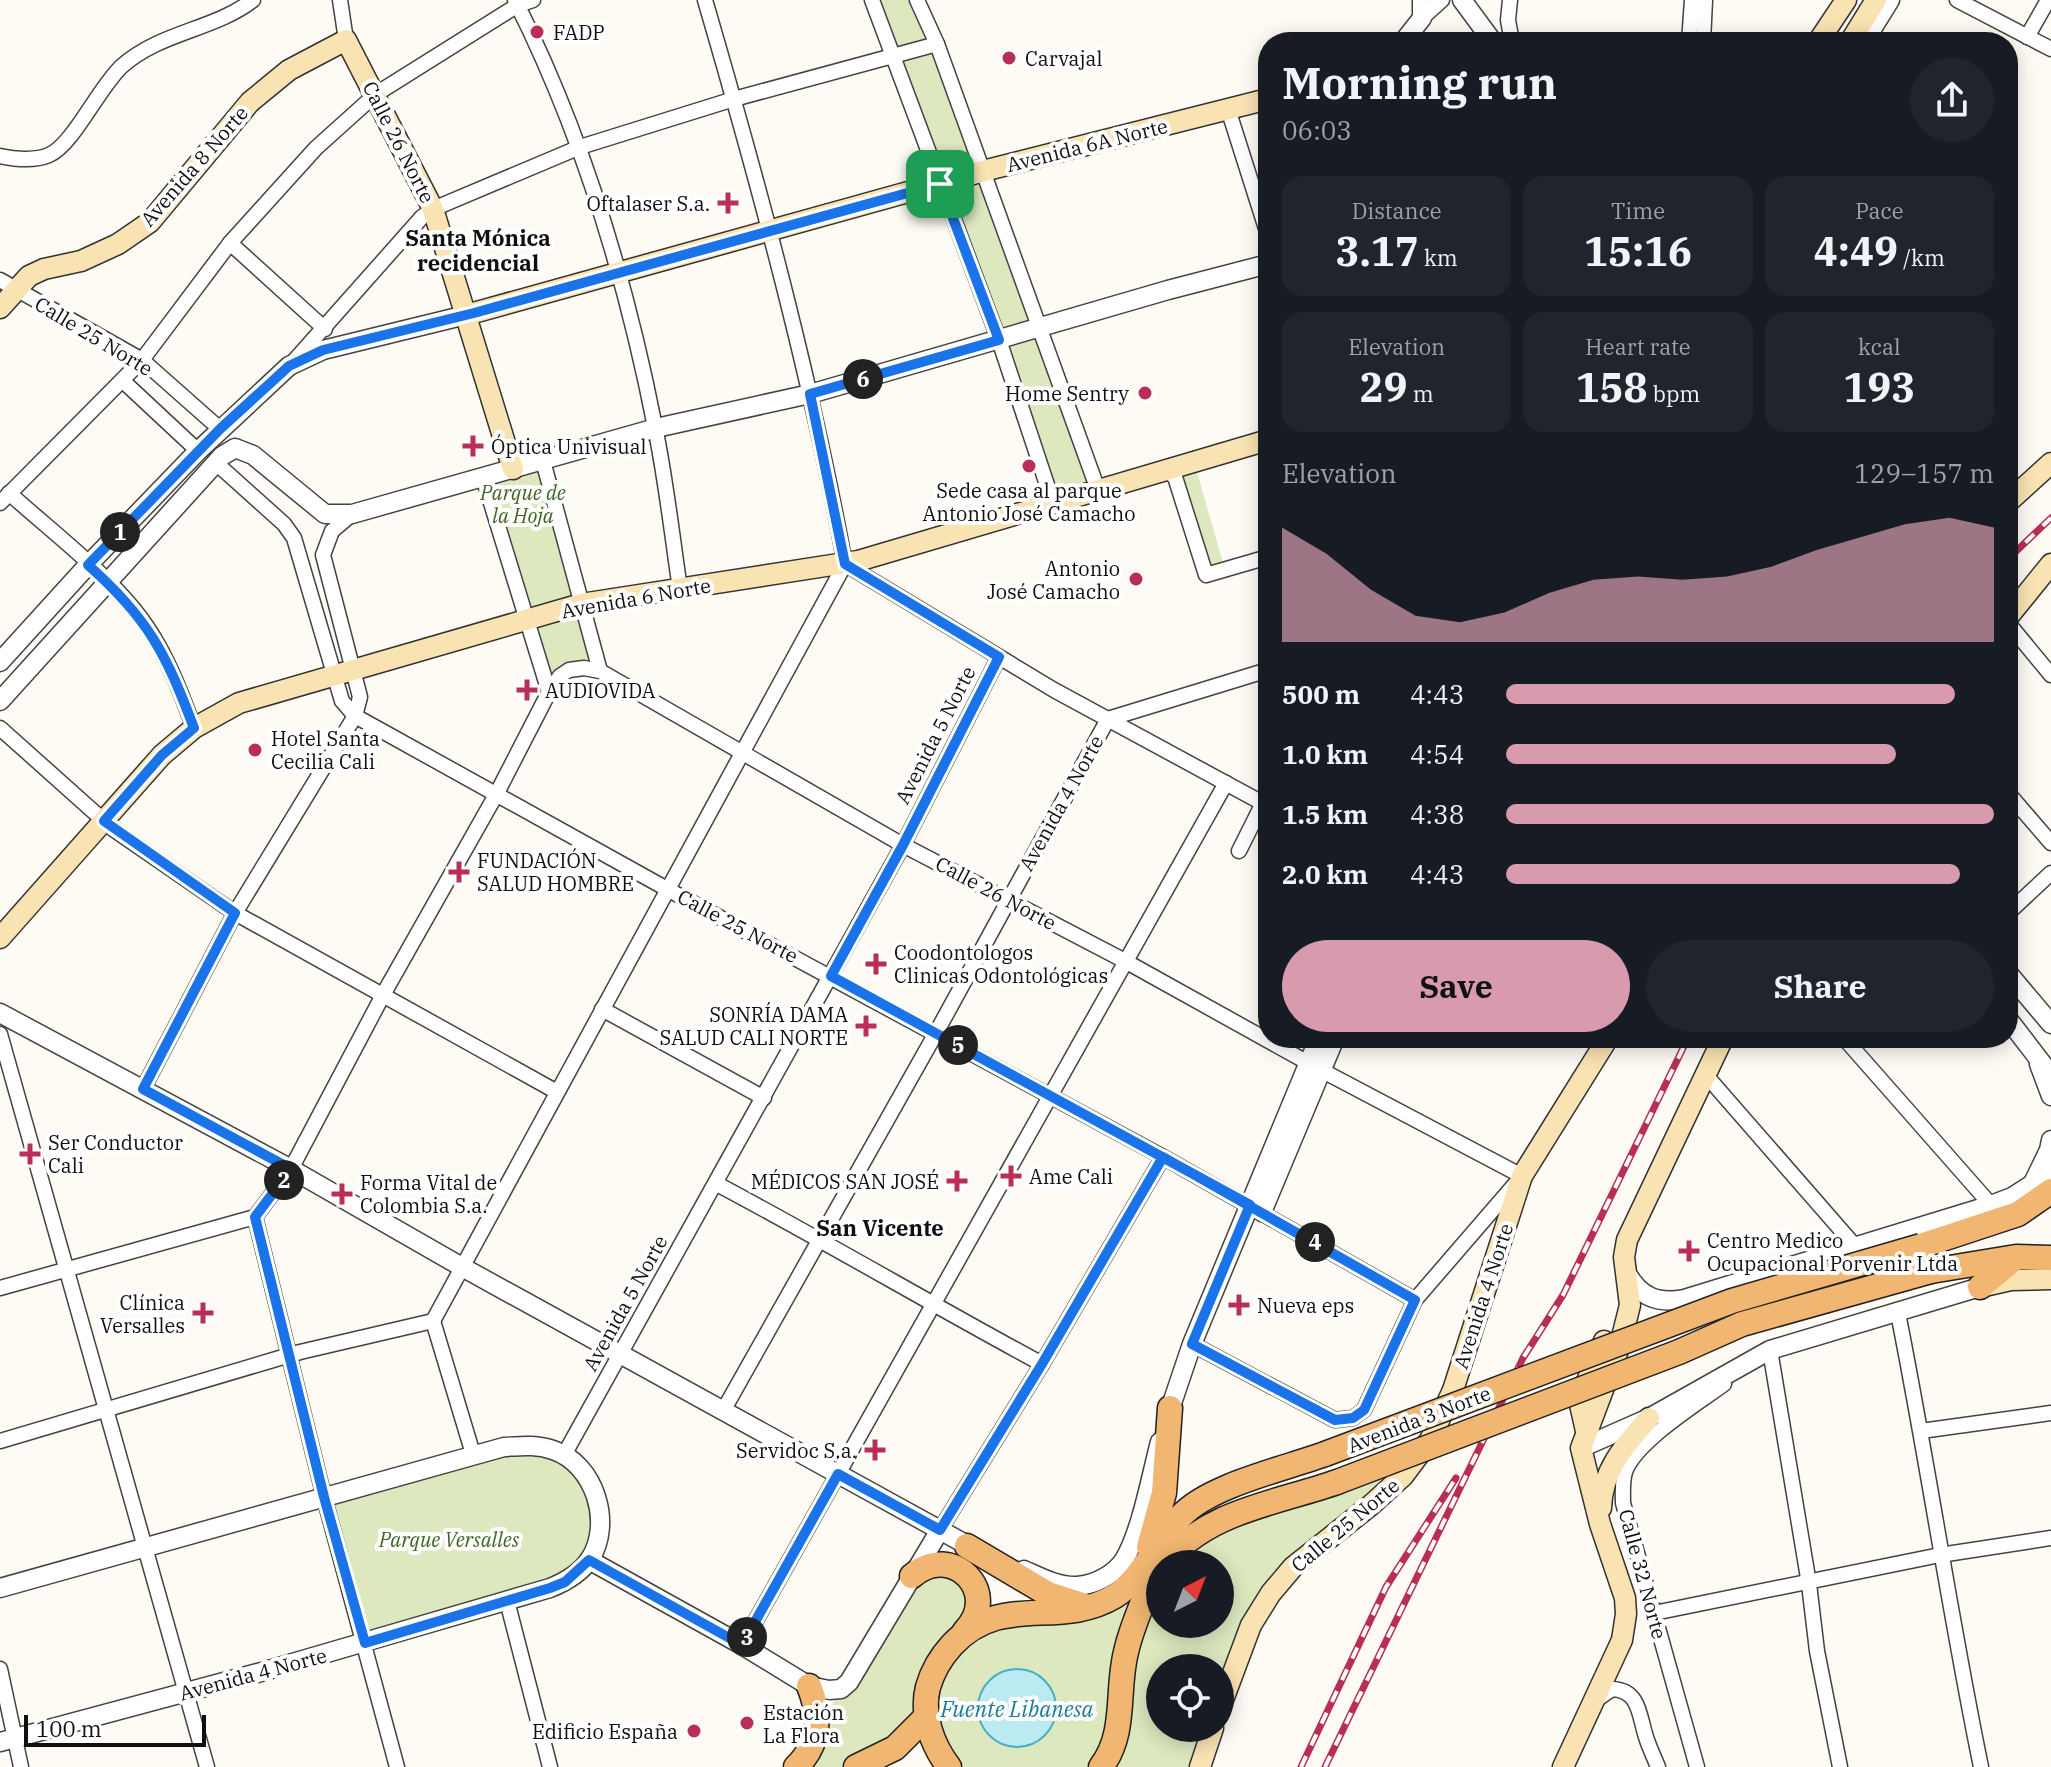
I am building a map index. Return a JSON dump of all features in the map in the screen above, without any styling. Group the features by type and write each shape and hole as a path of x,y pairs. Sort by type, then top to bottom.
{"main road":[{"path":"1825,32 1846,0"},
{"path":"1858,32 1881,3"},
{"name":"Calle 26 Norte","path":"346,40 433,209 513,469"},
{"name":"Avenida 8 Norte","path":"0,308 8,285 44,269 81,261 118,244 150,222 250,102 289,70 346,40"},
{"name":"Avenida 6A Norte","path":"466,315 983,171 1258,102"},
{"name":"Avenida 6 Norte","path":"0,938 162,755 194,728 239,703 581,604 845,564 1174,471 1258,443"},
{"path":"2018,493 2051,463"},
{"path":"2018,605 2051,564"},
{"name":"Avenida 4 Norte","path":"1434,1431 1453,1390 1522,1176 1602,1048"},
{"path":"1583,1440 1620,1345 1630,1305 1624,1257 1627,1240 1718,1048"},
{"name":"Avenida 3 Norte","path":"1164,1550 1183,1514 1209,1495 1732,1301 1986,1216 2018,1214 2041,1189"},
{"path":"1980,1287 2016,1257"},
{"name":"Avenida 3 Norte","path":"1175,1550 1198,1531 1222,1519 1337,1482 1679,1352 1742,1324 1931,1271 2016,1257 2051,1258"},
{"path":"1980,1287 2011,1280 2051,1279"},
{"path":"1155,1550 1156,1530 1164,1493 1170,1408"},
{"path":"1600,1524 1601,1497 1609,1470 1623,1447 1649,1418"},
{"name":"Calle 25 Norte","path":"1234,1671 1251,1625 1271,1593 1305,1557 1403,1476 1416,1462 1434,1431"},
{"name":"Calle 32 Norte","path":"1583,1440 1600,1524 1625,1598 1624,1630 1593,1703"},
{"path":"967,1546 1048,1594 1092,1608"},
{"path":"912,1576 922,1568 941,1564 960,1570 969,1578 976,1589 978,1609 965,1631"},
{"name":"Avenida 3 Norte","path":"949,1767 926,1717 926,1698 940,1657 965,1631 996,1616 1092,1608 1146,1573"},
{"name":"Avenida 3 Norte","path":"1101,1767 1119,1729 1126,1651 1146,1597"},
{"path":"796,1767 816,1736 818,1717 809,1686"},
{"path":"1563,1767 1593,1703"},
{"path":"856,1767 895,1748 926,1717"},
{"path":"1200,1767 1208,1742"}],"street":[{"path":"0,156 16,159 48,156 62,145 112,75 137,53 253,0"},
{"name":"Calle 26 Norte","path":"340,0 346,40"},
{"path":"194,728 178,684 159,646 137,613 108,582 4,498 142,360 230,243 316,148 376,94 516,3 533,0"},
{"path":"473,1454 433,1321 845,564 810,394 734,99 705,0"},
{"path":"872,0 999,340 1053,503"},
{"path":"917,0 937,44 1098,490"},
{"path":"1409,32 1422,9 1442,0"},
{"path":"1462,0 1486,32"},
{"path":"1510,0 1510,32"},
{"path":"1690,32 1692,0"},
{"path":"1703,32 1705,0"},
{"path":"1957,0 2018,32"},
{"path":"2027,37 2048,0"},
{"path":"516,3 580,147 620,272 656,428 680,589"},
{"path":"1868,32 1881,3"},
{"path":"2018,32 2051,49"},
{"path":"289,366 422,217 433,209 580,147 734,99 937,44"},
{"path":"1228,109 1258,204"},
{"path":"230,243 325,329"},
{"path":"0,701 219,459 235,448 247,451 325,514 352,514 656,428 810,394 1258,267"},
{"name":"Calle 25 Norte","path":"8,285 142,360 220,429"},
{"name":"Avenida 6A Norte","path":"0,662 198,451 289,366 323,350 466,315"},
{"name":"Calle 25 Norte","path":"123,381 198,451"},
{"path":"143,1089 235,913 355,716 360,697 344,674 294,538 219,459"},
{"path":"0,1288 255,1217 291,1169 549,692 560,676 569,670 584,668 600,671 543,461"},
{"path":"1174,471 1206,575 1258,560"},
{"path":"483,477 549,692"},
{"path":"344,674 323,555 332,531 352,514"},
{"path":"845,564 999,657 1258,800"},
{"path":"2018,635 2051,675"},
{"name":"Avenida 5 Norte","path":"564,1455 903,845 999,657"},
{"name":"Calle 26 Norte","path":"600,671 903,845 1258,1034"},
{"name":"Avenida 4 Norte","path":"723,1411 1108,719 1258,673"},
{"name":"Calle 25 Norte","path":"355,716 1256,1208 1415,1300"},
{"path":"0,728 104,821 235,913 384,993 557,1092"},
{"path":"742,1645 1226,783"},
{"path":"2018,805 2051,843"},
{"path":"1239,851 1258,818"},
{"path":"2018,904 2051,873"},
{"path":"2018,985 2051,1024"},
{"path":"602,1009 764,1098"},
{"path":"0,1013 291,1169 967,1546 1059,1584 1076,1586 1094,1583 1110,1575 1123,1561 1192,1344 1256,1208 1315,1066 1328,1048"},
{"path":"2018,1032 2051,1075"},
{"path":"0,1034 207,1767"},
{"name":"Calle 26 Norte","path":"1282,1048 1522,1176"},
{"path":"1315,1066 1318,1048"},
{"path":"1852,1048 1986,1216"},
{"path":"2036,1054 2051,1096"},
{"path":"1704,1073 1855,1246"},
{"path":"2041,1189 2051,1140"},
{"path":"0,1588 473,1454 529,1445 564,1455 588,1479 600,1511 597,1545 589,1560 809,1686 841,1689 856,1672 1163,1157"},
{"name":"Avenida 3 Norte","path":"2041,1189 2051,1172"},
{"path":"1192,1344 1335,1420 1353,1418 1364,1410 1415,1300 1522,1176"},
{"path":"717,1184 1042,1364"},
{"path":"255,1217 324,1497 397,1767"},
{"name":"Avenida 3 Norte","path":"1626,1271 1638,1291 1666,1302 1855,1246 1926,1235"},
{"path":"1583,1440 1649,1418 1770,1350 1980,1287"},
{"path":"1898,1313 1981,1767"},
{"path":"0,1441 289,1356 433,1321"},
{"path":"1770,1350 1809,1584 1817,1651 1840,1767"},
{"name":"Calle 32 Norte","path":"1697,1767 1623,1503 1624,1473 1628,1464 1658,1433 1770,1350"},
{"path":"1921,1431 2051,1413"},
{"path":"1654,1613 1940,1555 2051,1538"},
{"name":"Avenida 4 Norte","path":"7,1740 186,1693 507,1601 565,1582 589,1560"},
{"path":"507,1601 550,1767"},
{"path":"0,1669 7,1740 21,1767"},
{"path":"1593,1703 1612,1689 1632,1696 1638,1704 1646,1739 1658,1767"}],"green space":[{"path":"872,0 917,0 1098,490 1053,503"},
{"name":"Parque de la Hoja","path":"543,461 600,671 584,668 549,692 483,477"},
{"path":"1194,462 1225,570 1206,575 1175,477"},
{"name":"Parque Versalles","path":"529,1445 578,1466 600,1528 575,1574 365,1643 324,1497"},
{"path":"1424,1450 1271,1593 1234,1676 1234,1654 1146,1654 1146,1742 1208,1742 1200,1767 949,1767 927,1718 856,1767 796,1767 912,1576 947,1565 978,1609 1063,1612 1146,1574 1146,1638 1234,1638 1234,1550 1176,1549"}],"water":[{"name":"Fuente Libanesa","path":"1017,1669 1032,1672 1044,1681 1053,1693 1056,1708 1053,1723 1044,1735 1032,1744 1017,1747 1002,1744 990,1735 981,1723 978,1708 981,1693 990,1681 1002,1672"}],"railway":[{"path":"2018,549 2051,518"},
{"path":"1325,1767 1523,1358 1563,1295 1683,1048"},
{"path":"1301,1767 1386,1587 1456,1478"}],"place":[{"name":"FADP","path":"537,32"},
{"name":"Carvajal","path":"1009,58"},
{"name":"Oftalaser S.a.","path":"728,203"},
{"name":"Home Sentry","path":"1145,393"},
{"name":"Óptica Univisual","path":"473,446"},
{"name":"Sede casa al parque Antonio José Camacho","path":"1029,466"},
{"name":"Antonio José Camacho","path":"1136,579"},
{"name":"AUDIOVIDA","path":"527,690"},
{"name":"Hotel Santa Cecilia Cali","path":"255,750"},
{"name":"FUNDACIÓN SALUD HOMBRE","path":"459,872"},
{"name":"Coodontologos Clinicas Odontológicas","path":"876,964"},
{"name":"SONRÍA DAMA SALUD CALI NORTE","path":"866,1026"},
{"name":"Ser Conductor Cali","path":"30,1154"},
{"name":"Ame Cali","path":"1011,1176"},
{"name":"MÉDICOS SAN JOSÉ","path":"957,1181"},
{"name":"Forma Vital de Colombia S.a.","path":"342,1194"},
{"name":"Centro Medico Ocupacional Porvenir Ltda","path":"1689,1251"},
{"name":"Nueva eps","path":"1239,1305"},
{"name":"Clínica Versalles","path":"203,1313"},
{"name":"Servidoc S.a.","path":"875,1450"},
{"name":"Estación La Flora","path":"747,1723"},
{"name":"Edificio España","path":"694,1731"}],"district":[{"name":"Santa Mónica recidencial","path":"478,250"},
{"name":"San Vicente","path":"880,1227"}],"route":[{"path":"940,184 474,313 323,350 289,366 220,429 88,565 108,582 146,625 178,684 194,728 162,755 104,821 235,913 143,1089 291,1169 255,1217 324,1497 365,1643 550,1588 565,1582 589,1560 742,1645 838,1474 940,1530 981,1467 1163,1157 1262,1212 1415,1300 1364,1410 1344,1420 1335,1420 1192,1344 1227,1256 1250,1205 1163,1157 831,976 903,845 999,657 845,564 810,394 999,340 940,184"}]}
